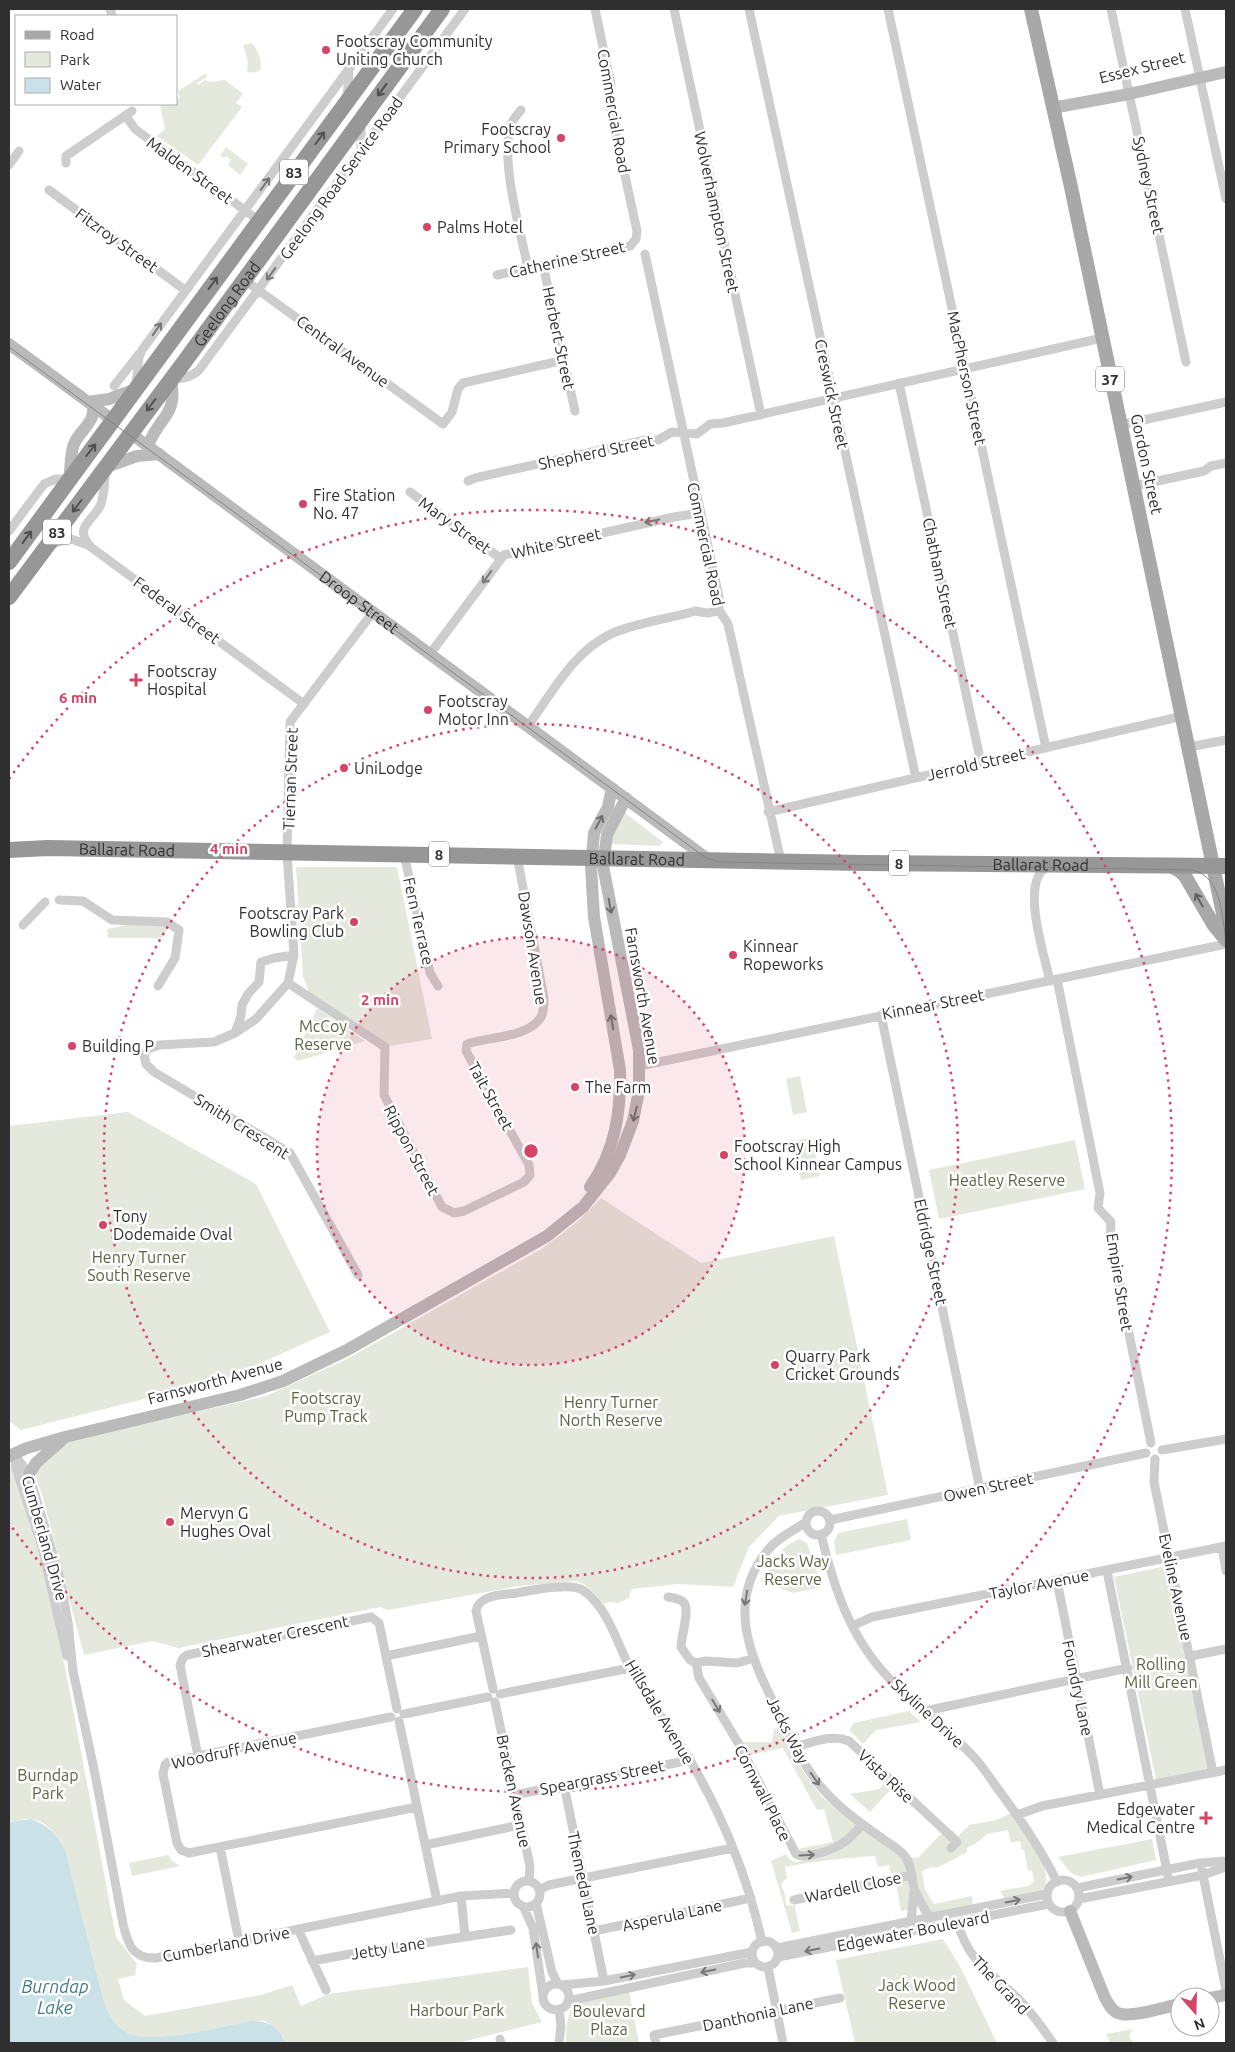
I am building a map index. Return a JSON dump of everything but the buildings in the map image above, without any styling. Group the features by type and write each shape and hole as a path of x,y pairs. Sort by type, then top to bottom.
{"highway":[{"name":"Geelong Road","path":"9,562 114,421 174,336 252,216 346,101 415,9"},
{"name":"Geelong Road","path":"9,597 442,9"},
{"path":"174,336 172,345 176,349 203,335"},
{"name":"Droop Street","path":"114,421 130,433"},
{"name":"Ballarat Road","path":"9,841 48,848"},
{"name":"Ballarat Road","path":"9,850 48,848 709,860 1220,866"}],"main road":[{"name":"Gordon Street","path":"1031,9 1189,748 1220,866 1226,928"},
{"path":"1168,865 1184,874 1213,924 1226,940"}],"street":[{"path":"114,386 185,290 252,216 349,70 393,9"},
{"name":"Commercial Road","path":"595,9 611,85 608,97 637,231 635,242"},
{"name":"Wolverhampton Street","path":"674,9 760,415"},
{"name":"Creswick Street","path":"749,9 916,778"},
{"name":"MacPherson Street","path":"888,9 1046,748"},
{"name":"Sydney Street","path":"1111,9 1186,362"},
{"path":"1185,9 1226,199"},
{"name":"Geelong Road Service Road","path":"171,378 183,378 198,371 361,151 460,11"},
{"name":"Essex Street","path":"1199,74 1226,63"},
{"path":"346,101 349,70"},
{"name":"Essex Street","path":"1052,108 1199,74 1226,72"},
{"path":"66,159 130,110"},
{"name":"Malden Street","path":"130,110 136,130 252,216"},
{"name":"Herbert Street","path":"521,110 511,124 508,143 510,174 528,268"},
{"path":"361,118 361,151"},
{"path":"9,165 19,151"},
{"name":"Fitzroy Street","path":"49,190 185,290"},
{"name":"Catherine Street","path":"497,275 630,246 635,242"},
{"name":"Commercial Road","path":"645,254 719,597 719,611 728,624 768,812 781,861"},
{"name":"Herbert Street","path":"543,265 575,411"},
{"name":"Central Avenue","path":"244,279 443,424 452,412 458,389 463,383 564,360"},
{"name":"Shepherd Street","path":"468,482 474,478 646,440 658,440 670,432 697,434 714,423 723,424 1102,338"},
{"name":"Droop Street","path":"9,344 114,421"},
{"path":"9,531 44,484 56,479 69,479 73,446 92,418 91,404 136,389 138,360 142,350"},
{"path":"148,446 153,434 171,408 173,392 171,378"},
{"name":"Chatham Street","path":"899,383 981,763"},
{"path":"1120,425 1226,402"},
{"name":"Droop Street","path":"130,433 709,860"},
{"path":"90,546 84,537 84,530 100,505 106,467 137,456 159,454"},
{"path":"1134,486 1204,471 1211,466 1226,463"},
{"name":"Mary Street","path":"410,492 500,558"},
{"name":"White Street","path":"430,654 500,558 508,553 674,516 700,513"},
{"name":"Federal Street","path":"45,548 58,541 69,539 78,540 90,546 304,704"},
{"path":"528,726 573,664 604,638 625,629 692,612 709,613 719,611"},
{"name":"Tiernan Street","path":"288,982 294,955 287,853 290,722 373,612"},
{"name":"Jerrold Street","path":"768,812 1183,716"},
{"path":"1189,748 1226,740"},
{"name":"Farnsworth Avenue","path":"522,1249 569,1212 587,1192 600,1172 611,1147 616,1128 619,1110 620,1070 593,906 597,858 594,832 608,807 612,788"},
{"name":"Farnsworth Avenue","path":"597,858 608,831 626,798"},
{"name":"Fern Terrace","path":"404,854 430,973 438,986"},
{"name":"Dawson Avenue","path":"467,1044 524,1031 534,1027 543,1016 544,998 517,856"},
{"name":"Farnsworth Avenue","path":"11,1455 27,1448 65,1437 240,1395 283,1381 340,1354 554,1231 589,1201 610,1173 622,1150 633,1121 639,1091 640,1066 639,1050 604,871 597,858"},
{"path":"1024,864 1029,867 1036,883"},
{"path":"1052,865 1045,867 1038,874 1034,916 1053,980"},
{"path":"59,900 83,902 112,920 167,922 179,930 175,958 158,986"},
{"path":"23,924 45,902"},
{"name":"Kinnear Street","path":"640,1066 1226,944"},
{"path":"600,956 619,952"},
{"path":"235,1033 241,1016 242,1006 248,994 259,982 261,962 294,955"},
{"name":"Empire Street","path":"1053,980 1100,1193 1098,1208 1111,1222 1110,1239 1151,1443"},
{"path":"235,1033 256,1019 288,982"},
{"name":"Rippon Street","path":"288,982 385,1047 384,1095 442,1207 454,1213 464,1211 524,1182 530,1175"},
{"path":"607,996 627,992"},
{"name":"Eldridge Street","path":"881,1015 980,1489"},
{"name":"Smith Crescent","path":"235,1033 214,1042 159,1045 148,1049 144,1055 146,1064 154,1072 290,1153 358,1275"},
{"name":"Tait Street","path":"467,1044 466,1051 529,1165 530,1175"},
{"path":"620,1070 640,1066"},
{"path":"28,1474 36,1463 65,1437"},
{"path":"1162,1450 1226,1439"},
{"path":"1151,1443 1159,1445 1162,1450 1160,1457 1150,1459 1146,1453 1146,1448 1151,1443"},
{"name":"Owen Street","path":"830,1520 1146,1453"},
{"name":"Cumberland Drive","path":"11,1455 28,1474 60,1578 68,1622 73,1671 124,1924 128,1941 138,1955 156,1958 437,1900 461,1896 514,1893"},
{"name":"Cumberland Drive","path":"11,1455 41,1543 68,1661 73,1671"},
{"name":"Eveline Avenue","path":"1155,1459 1154,1482 1191,1656 1213,1773"},
{"path":"819,1511 826,1514 830,1520 829,1528 817,1535 810,1531 806,1522 811,1513 819,1511"},
{"name":"Jacks Way","path":"806,1522 783,1536 768,1550 750,1580 745,1605 746,1635 754,1658 796,1747 822,1788 862,1824 904,1855 912,1875 914,1888 930,1918"},
{"name":"Skyline Drive","path":"821,1534 830,1572 842,1606 852,1626 877,1664 898,1688 925,1710 974,1756 1043,1854 1057,1882"},
{"path":"1224,1547 1226,1571"},
{"name":"Taylor Avenue","path":"852,1626 872,1617 1224,1547"},
{"path":"1107,1571 1128,1668 1169,1881"},
{"name":"Foundry Lane","path":"1056,1581 1100,1795"},
{"name":"Hillsdale Avenue","path":"478,1604 484,1599 523,1591 574,1586 583,1590 599,1606 615,1633 630,1668 690,1760 711,1797 733,1848 751,1898 762,1942"},
{"name":"Cornwall Place","path":"668,1597 678,1599 685,1605 686,1614 682,1647 690,1660 696,1663 699,1678 740,1746 796,1854 804,1856 832,1850 850,1838 862,1824"},
{"name":"Bracken Avenue","path":"478,1604 476,1610 481,1636 530,1866 529,1881"},
{"name":"Shearwater Crescent","path":"198,1756 180,1665 183,1658 187,1655 371,1617 379,1623 437,1900"},
{"path":"386,1656 481,1636"},
{"path":"1191,1656 1226,1649"},
{"path":"696,1663 706,1661 737,1663 754,1658"},
{"name":"Woodruff Avenue","path":"417,1807 189,1853 181,1850 177,1843 163,1769 168,1762 630,1668"},
{"path":"925,1710 1128,1668"},
{"name":"Vista Rise","path":"796,1747 819,1740 839,1737 849,1741 957,1842 951,1848"},
{"name":"Speargrass Street","path":"514,1795 690,1760"},
{"path":"1017,1815 1042,1806 1226,1770"},
{"name":"Themeda Lane","path":"564,1785 604,1981"},
{"path":"425,1845 520,1825"},
{"path":"220,1847 239,1941"},
{"path":"540,1890 549,1885 733,1848"},
{"path":"1077,1888 1200,1863 1226,1861"},
{"path":"1200,1863 1226,1990"},
{"path":"1080,1899 1077,1888 1066,1880 1057,1882 1049,1889 1047,1894 1052,1908 1060,1912 1070,1911 1080,1899 1203,1875 1226,1868"},
{"name":"Wardell Close","path":"794,1900 912,1875"},
{"path":"529,1881 537,1885 540,1890 539,1899 528,1907 516,1901 514,1893 519,1884 529,1881"},
{"path":"911,1921 914,1907 914,1888"},
{"name":"Edgewater Boulevard","path":"777,1953 911,1921 1047,1894"},
{"path":"461,1896 466,1936"},
{"name":"Asperula Lane","path":"594,1931 751,1898"},
{"path":"523,1906 533,1928 547,2005 550,2008 559,2009 566,2005 568,1992 560,1985 550,1967 536,1903"},
{"name":"Edgewater Boulevard","path":"777,1953 1049,1904"},
{"path":"1070,1911 1105,1998 1112,2009 1120,2014 1170,2006"},
{"name":"The Grand","path":"957,1922 962,1938 972,1957 1012,1992 1053,2043"},
{"path":"298,1929 326,1990"},
{"name":"Jetty Lane","path":"312,1961 511,1930"},
{"path":"544,1995 547,1987 604,1981 752,1952 757,1944 762,1942 770,1942 777,1953 773,1964 768,1967 756,1963 708,1971 568,2001"},
{"path":"752,1952 756,1963"},
{"path":"768,1967 783,2043"},
{"name":"Danthonia Lane","path":"656,2043 654,2035 840,1998"},
{"path":"559,2009 561,2026 559,2043"}],"green space":[{"path":"252,43 258,53 261,67 256,72 247,72 248,62 243,45"},
{"path":"206,73 207,77 197,83 198,85 205,80 211,82 225,80 243,94 236,103 242,107 198,165 157,136 165,129 160,105 178,105 178,98 180,98 178,91"},
{"path":"226,147 248,164 240,175 228,165 231,160 226,156 224,158 220,156"},
{"path":"625,813 663,842 660,846 612,844 611,840"},
{"name":"Footscray Park Bowling Club","path":"296,867 397,867 432,1039 389,1046 309,992 303,976"},
{"path":"126,925 170,925 162,938 108,938 107,929"},
{"name":"McCoy Reserve","path":"317,1008 365,1041 298,1061 294,1058"},
{"path":"800,1076 807,1112 793,1115 786,1079"},
{"name":"Henry Turner South Reserve","path":"128,1112 256,1184 330,1332 227,1378 21,1430 9,1421 9,1126"},
{"path":"812,1137 820,1176 801,1180 793,1141"},
{"name":"Heatley Reserve","path":"1075,1140 1085,1189 939,1219 929,1170"},
{"name":"Henry Turner North Reserve","path":"601,1198 701,1263 834,1236 888,1495 779,1516 749,1547 733,1587 678,1584 631,1589 629,1598 618,1603 609,1602 604,1604 584,1584 576,1581 519,1586 388,1610 380,1607 178,1648 153,1641 84,1655 36,1474 40,1464 45,1459 74,1440 266,1396 345,1360 543,1248 577,1222"},
{"path":"9,1464 39,1544 66,1672 116,1937 137,1964 135,1975 118,1979 124,2000 145,2016 261,1995 292,1985 301,2006 328,1994 528,1967 532,2003 542,2022 458,2043 286,2043 283,2036 265,2021 251,2021 187,2034 152,2037 137,2036 126,2032 115,2023 104,2002 65,1851 51,1830 41,1822 29,1819 9,1822"},
{"path":"907,1519 911,1540 836,1555 834,1542 838,1533"},
{"name":"Jacks Way Reserve","path":"800,1539 807,1543 822,1587 793,1593 761,1580 782,1550"},
{"name":"Rolling Mill Green","path":"1166,1566 1208,1769 1156,1780 1114,1577"},
{"path":"909,1711 921,1722 876,1730 863,1744 849,1730 854,1723"},
{"path":"780,1728 804,1773 822,1797 856,1825 846,1836 830,1846 812,1851 797,1849 833,1842 824,1809 817,1810 783,1748 750,1755 743,1742 772,1742 774,1729"},
{"path":"886,1782 893,1787 870,1812 850,1794 879,1789"},
{"path":"1012,1813 1031,1840 1042,1862 1046,1873 1046,1883 1042,1891 1005,1899 1000,1891 1028,1886 1034,1882 1032,1870 1028,1871 1024,1850 1022,1850 1020,1841 1011,1843 1008,1830 987,1834 967,1848 967,1852 937,1868 932,1867 922,1871 925,1889 934,1904 972,1896 973,1904 969,1906 932,1913 924,1905 910,1857 918,1858 939,1836 952,1830 958,1836 969,1825 996,1820"},
{"path":"864,1828 902,1858 910,1883 911,1909 901,1911 894,1873 891,1873 889,1865 878,1867 875,1856 785,1867 787,1878 781,1884 786,1905 793,1906 794,1903 800,1931 792,1933 771,1861 786,1854 789,1859 795,1862 826,1856 848,1844"},
{"path":"1152,1839 1156,1860 1081,1877 1071,1873 1058,1857"},
{"path":"168,1855 172,1861 180,1866 132,1876 129,1863"},
{"name":"Jack Wood Reserve","path":"943,1939 961,1968 997,2043 855,2043 836,1960"},
{"name":"Boulevard Plaza","path":"629,1992 639,2043 566,2043 569,2015 575,2005 579,2002"},
{"path":"1133,2029 1129,2036 1133,2043 1110,2043 1106,2034"}],"water":[{"name":"Burndap Lake","path":"31,1819 51,1831 59,1839 65,1850 104,2002 118,2026 126,2032 137,2036 152,2037 187,2034 257,2021 268,2024 276,2029 286,2043 9,2043 9,1822"}],"tram line":[{"path":"9,347 706,858 719,862 1192,870 1202,874 1215,889 1219,899 1226,941"}],"place":[{"name":"Footscray Community Uniting Church","path":"326,50"},
{"name":"Footscray Primary School","path":"561,138"},
{"name":"Palms Hotel","path":"427,227"},
{"name":"Fire Station No. 47","path":"303,504"},
{"name":"Footscray Hospital","path":"136,680"},
{"name":"Footscray Motor Inn","path":"428,710"},
{"name":"UniLodge","path":"344,768"},
{"name":"Footscray Park Bowling Club","path":"354,922"},
{"name":"Kinnear Ropeworks","path":"733,955"},
{"name":"Building P","path":"72,1046"},
{"name":"The Farm","path":"575,1087"},
{"name":"Footscray High School Kinnear Campus","path":"724,1155"},
{"name":"Tony Dodemaide Oval","path":"103,1225"},
{"name":"Quarry Park Cricket Grounds","path":"775,1365"},
{"name":"Mervyn G Hughes Oval","path":"170,1522"},
{"name":"Edgewater Medical Centre","path":"1206,1818"}],"park label":[{"name":"Footscray Pump Track","path":"326,1407"},
{"name":"Burndap Park","path":"48,1784"},
{"name":"Harbour Park","path":"457,2010"}]}
